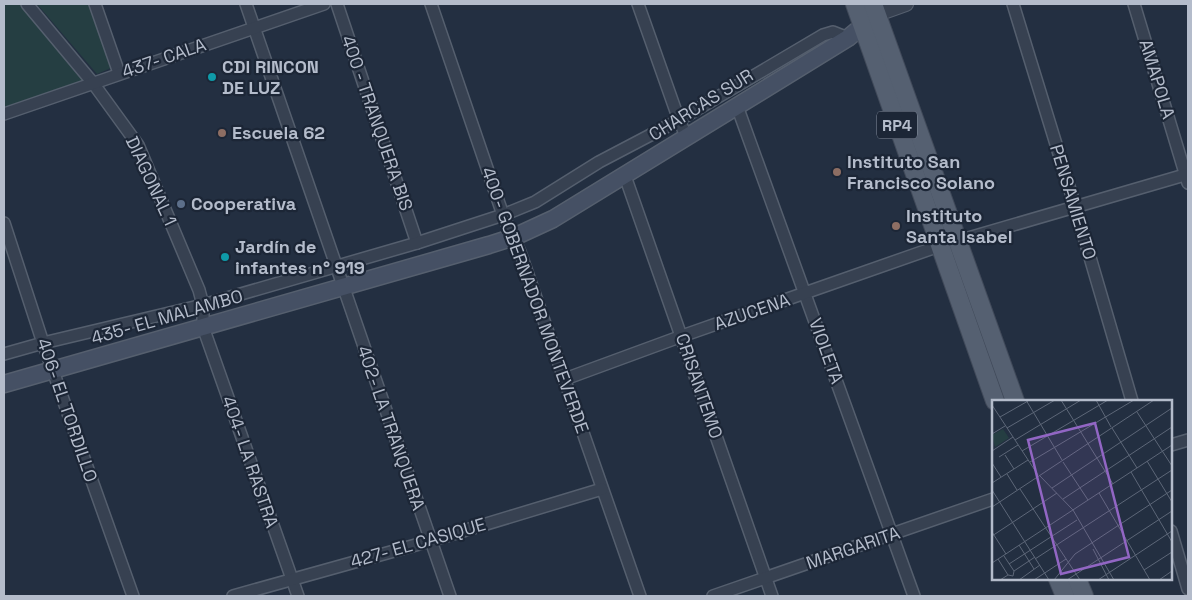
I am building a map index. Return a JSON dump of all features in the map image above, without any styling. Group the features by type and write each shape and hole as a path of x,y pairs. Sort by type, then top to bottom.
{"main road":[{"name":"RP4","path":"855,4 995,400"},
{"name":"RP4","path":"876,9 1014,400"},
{"name":"CHARCAS SUR","path":"514,237 553,220 848,38 862,27 876,9"},
{"name":"435- EL MALAMBO","path":"4,384 514,237"},
{"path":"939,246 961,290 1000,400"},
{"path":"1058,580 1065,596"},
{"path":"1078,580 1084,596"}],"street":[{"name":"DIAGONAL 1","path":"28,4 93,82 138,145 199,290 203,305 203,327"},
{"path":"95,4 119,73"},
{"path":"246,4 335,267"},
{"name":"437- CALA","path":"4,114 324,4"},
{"name":"400 - TRANQUERA BIS","path":"337,4 417,243"},
{"name":"400- GOBERNADOR MONTEVERDE","path":"430,4 503,215 514,237 640,596"},
{"path":"638,4 687,138"},
{"name":"CHARCAS SUR","path":"876,9 906,4"},
{"name":"PENSAMIENTO","path":"1013,4 1132,400"},
{"name":"AMAPOLA","path":"1134,4 1187,177"},
{"path":"4,354 43,342 203,305 417,243 503,215 535,202 599,162 679,120 823,35 833,32 848,38"},
{"name":"VIOLETA","path":"737,106 914,596"},
{"name":"CRISANTEMO","path":"625,176 772,596"},
{"path":"958,241 1075,206 1187,177"},
{"name":"406- EL TORDILLO","path":"4,223 43,342 133,596"},
{"name":"AZUCENA","path":"564,379 939,246"},
{"name":"402- LA TRANQUERA","path":"335,267 450,596"},
{"name":"404- LA RASTRA","path":"203,327 298,596"},
{"path":"1172,445 1188,440"},
{"name":"427- EL CASIQUE","path":"233,596 430,541 602,489"},
{"name":"MARGARITA","path":"713,596 992,499"},
{"path":"1172,534 1188,589"}],"green space":[{"path":"4,4 20,4 87,81 4,108"},
{"path":"37,4 89,4 111,68 97,74"}],"place":[{"name":"CDI RINCON DE LUZ","path":"212,77"},
{"name":"Escuela 62","path":"222,133"},
{"name":"Instituto San Francisco Solano","path":"837,172"},
{"name":"Cooperativa","path":"181,204"},
{"name":"Instituto Santa Isabel","path":"896,226"},
{"name":"Jardín de infantes n° 919","path":"225,257"}]}
